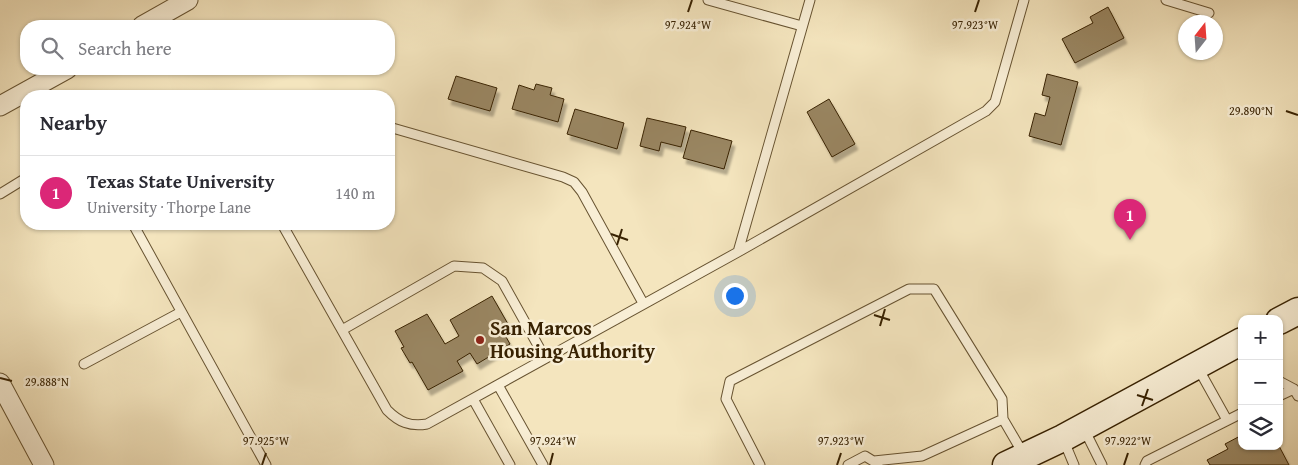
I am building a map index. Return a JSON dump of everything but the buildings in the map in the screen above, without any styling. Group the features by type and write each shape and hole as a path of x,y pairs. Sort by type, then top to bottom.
{"street":[{"path":"153,20 188,0"},
{"path":"29,90 56,75"},
{"path":"0,106 20,95"},
{"path":"1283,319 1298,311"},
{"path":"1015,460 1073,432 1238,343"},
{"path":"0,383 5,405 44,465"}],"lane":[{"path":"708,0 802,26"},
{"path":"738,252 810,0"},
{"path":"285,230 386,410 395,418 415,426 428,424 738,252 971,119 995,102 1024,0"},
{"path":"1166,0 1209,13"},
{"path":"395,129 563,177 574,182 582,192 643,303"},
{"path":"0,194 20,182"},
{"path":"136,230 266,465"},
{"path":"342,330 454,266 483,268 502,281 546,358"},
{"path":"760,465 726,399 730,381 909,289 934,290 1002,399 1003,418 1015,460"},
{"path":"84,364 182,312"},
{"path":"1196,364 1227,420"},
{"path":"1283,384 1296,393"},
{"path":"498,385 543,465"},
{"path":"1283,395 1296,393"},
{"path":"473,399 510,465"},
{"path":"1145,465 1147,461 1238,415"},
{"path":"848,465 865,456 877,463 922,456 1003,418"},
{"path":"1073,432 1074,465"},
{"path":"1073,432 1102,465"}],"place":[{"name":"Texas State University","path":"1130,240"},
{"name":"San Marcos Housing Authority","path":"480,340"}]}
